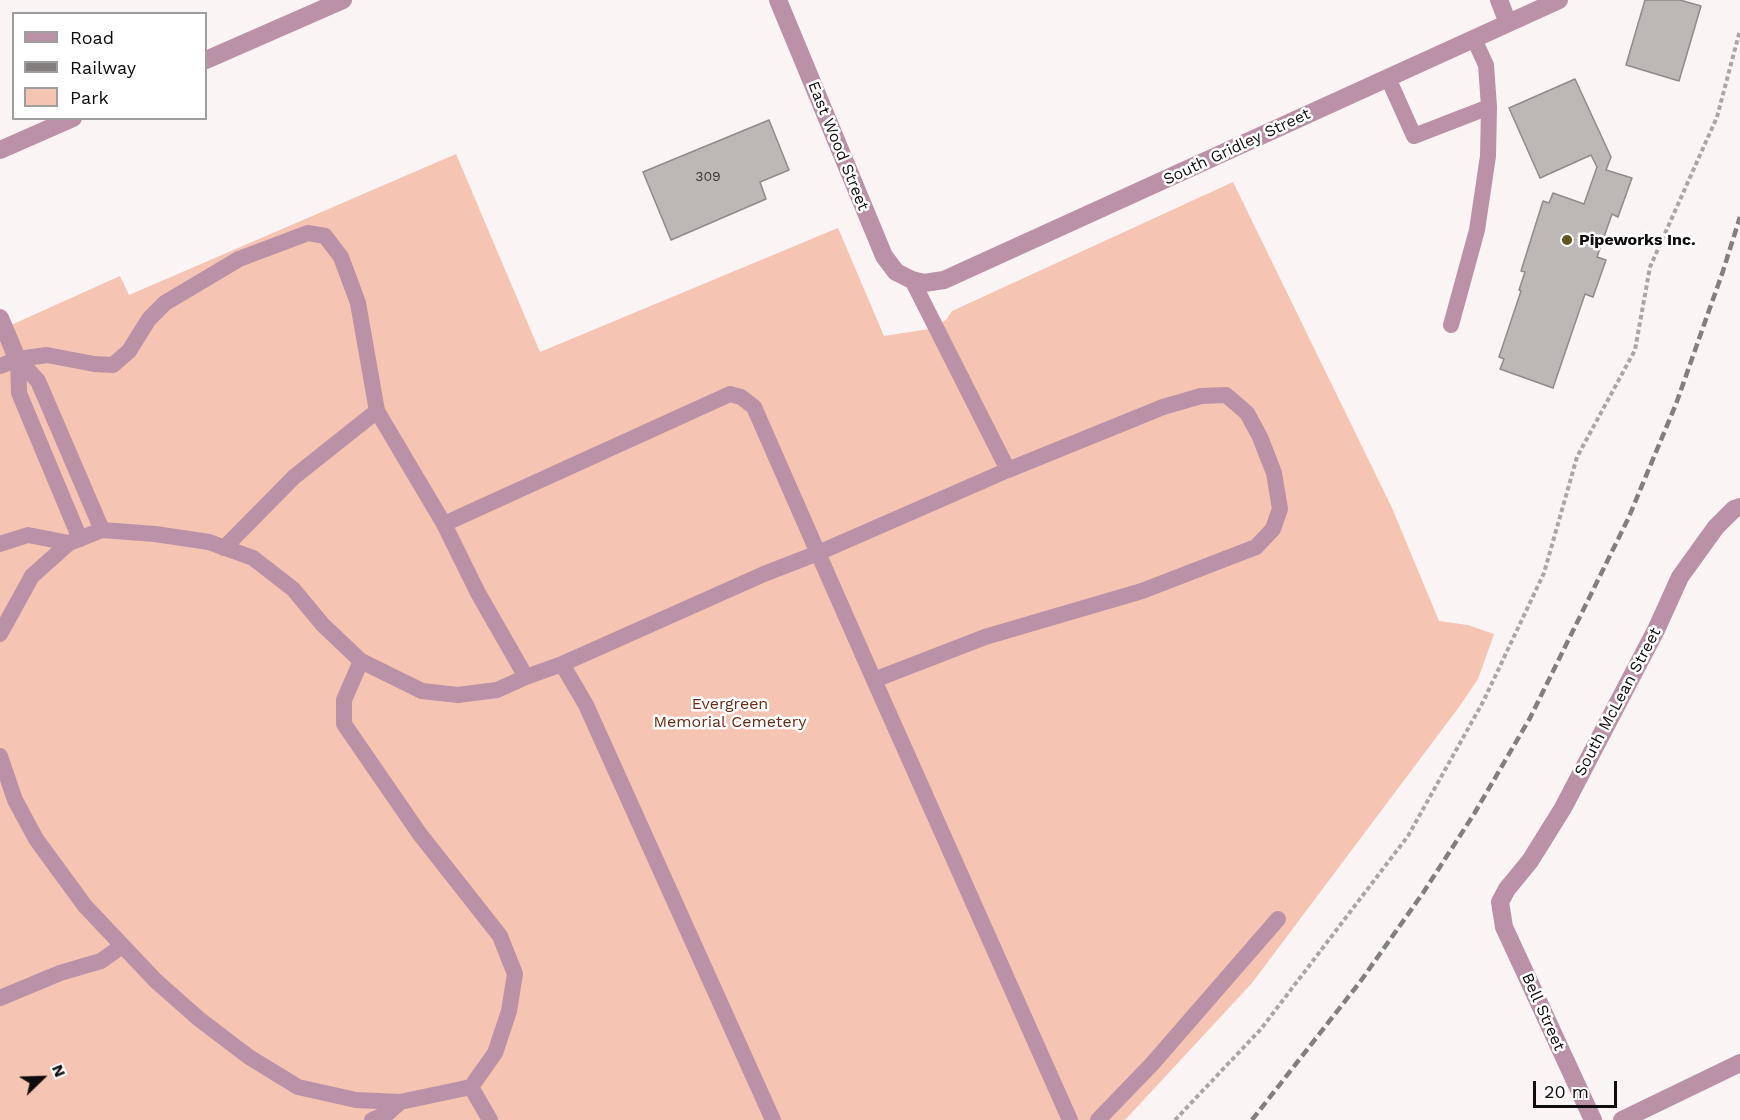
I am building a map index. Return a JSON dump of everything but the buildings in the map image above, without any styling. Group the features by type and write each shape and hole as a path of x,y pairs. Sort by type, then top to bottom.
{"street":[{"path":"207,60 343,0"},
{"name":"East Wood Street","path":"778,0 884,256 896,272 912,280"},
{"path":"1498,0 1508,23"},
{"name":"South Gridley Street","path":"912,280 924,283 944,280 1559,0"},
{"path":"0,150 68,120"},
{"path":"0,318 16,355"},
{"name":"South McLean Street","path":"1500,902 1507,889 1530,861 1563,808 1656,630 1680,577 1716,527 1734,509 1740,507"},
{"name":"Bell Street","path":"1500,902 1504,927 1593,1120"},
{"path":"1622,1120 1740,1063"}],"lane":[{"path":"1451,325 1477,230 1488,156 1489,107 1486,65 1474,39"},
{"path":"1388,78 1414,136 1489,107"},
{"path":"0,366 16,355 47,355 94,364 113,365 129,351 149,319 165,303 239,260 308,232 325,236 341,257 358,303 377,411 444,524 478,593 526,677"},
{"path":"912,280 1008,470"},
{"path":"16,355 38,381 102,530"},
{"path":"16,355 19,393 74,541"},
{"path":"444,524 730,394 741,397 754,407 1070,1120"},
{"path":"0,634 32,576 74,541 102,530 166,536 209,542 253,558 293,589 323,625 361,661 422,691 458,695 497,690 562,664 764,573 818,554 1008,470 1163,407 1201,396 1226,394 1247,413 1260,437 1274,473 1280,508 1273,529 1256,547 1142,591 986,637 874,680"},
{"path":"224,548 294,477 377,411"},
{"path":"37,440 59,430"},
{"path":"0,544 28,535 74,541"},
{"path":"0,756 15,800 36,839 85,906 156,981 199,1019 249,1058 298,1088 356,1100 400,1102 471,1087 495,1053 509,1011 515,974 500,936 419,833 344,724 344,700 361,661"},
{"path":"562,664 586,705 773,1120"},
{"path":"1098,1120 1152,1064 1278,919"},
{"path":"0,998 60,973 101,961 122,946"},
{"path":"471,1087 490,1120"},
{"path":"372,1120 388,1113 400,1102"}],"path":[{"path":"1175,1120 1261,1029 1408,836 1483,702 1544,573 1577,457 1635,350 1650,267 1717,117 1740,30"}],"green space":[{"name":"Evergreen Memorial Cemetery","path":"456,154 540,352 838,228 884,336 929,329 946,320 952,311 1233,182 1392,508 1439,621 1468,625 1494,634 1478,679 1459,707 1252,983 1125,1120 0,1120 0,330 120,276 129,295"}],"railway":[{"path":"1252,1120 1360,982 1423,893 1474,814 1530,718 1628,519 1676,404 1740,217"}],"place":[{"name":"Pipeworks Inc.","path":"1567,240"}]}
